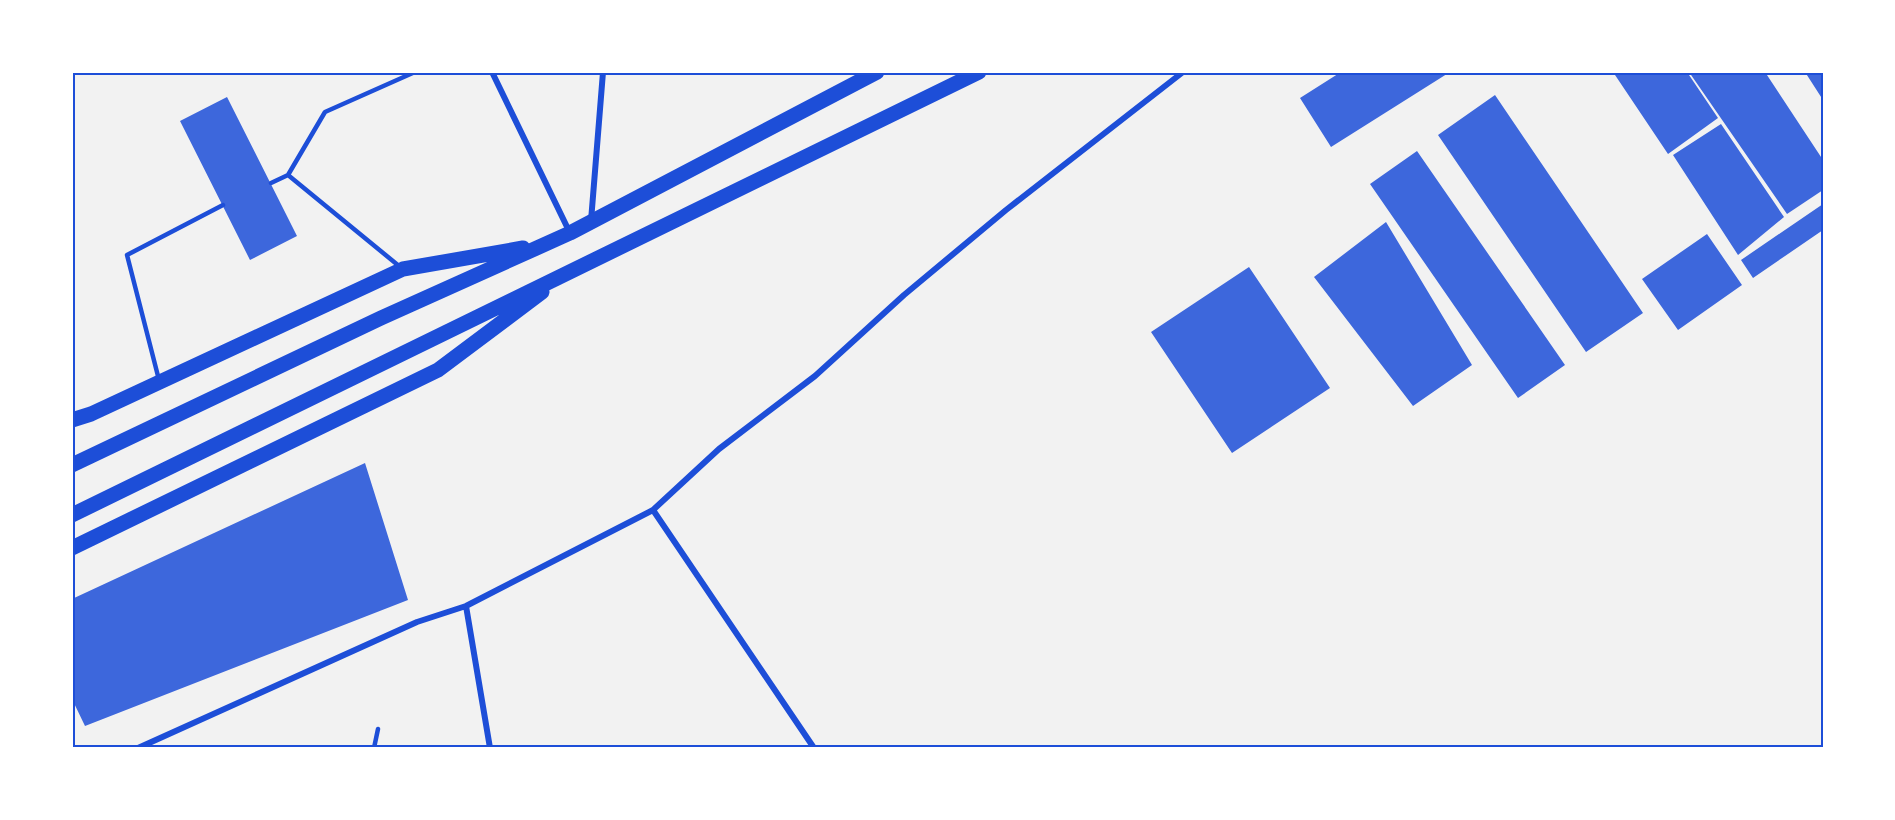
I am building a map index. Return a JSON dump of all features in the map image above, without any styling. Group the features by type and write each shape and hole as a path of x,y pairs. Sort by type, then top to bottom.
{"main road":[{"path":"72,465 381,318 570,233 877,72"},
{"path":"72,514 979,72"},
{"path":"72,420 91,414 159,383 403,269 547,244"},
{"path":"72,548 438,370 568,272"}],"street":[{"path":"492,72 570,233"},
{"path":"591,222 603,72"},
{"path":"138,748 417,622 466,606 653,510 719,449 815,376 904,294 1110,127 1183,72"},
{"path":"653,510 814,748"},
{"path":"466,606 490,748"}],"lane":[{"path":"271,183 288,175 325,112 415,72"},
{"path":"288,175 403,269"},
{"path":"159,383 127,255 223,205"},
{"path":"374,748 378,729"}],"building":[{"path":"1341,72 1450,72 1331,147 1300,98"},
{"path":"1613,72 1687,72 1718,118 1668,154"},
{"path":"1689,72 1765,72 1823,160 1823,190 1787,214"},
{"path":"1805,72 1823,72 1823,100"},
{"path":"1495,95 1643,313 1586,352 1438,135"},
{"path":"227,97 297,236 250,260 180,121"},
{"path":"1721,124 1784,217 1738,255 1673,155"},
{"path":"1417,151 1565,365 1518,398 1370,184"},
{"path":"1823,204 1823,230 1753,278 1741,260"},
{"path":"1386,222 1472,365 1413,406 1314,277"},
{"path":"1707,234 1742,285 1678,330 1642,279"},
{"path":"1249,267 1330,388 1232,453 1151,332"},
{"path":"365,463 408,600 85,726 72,699 72,599"}]}
